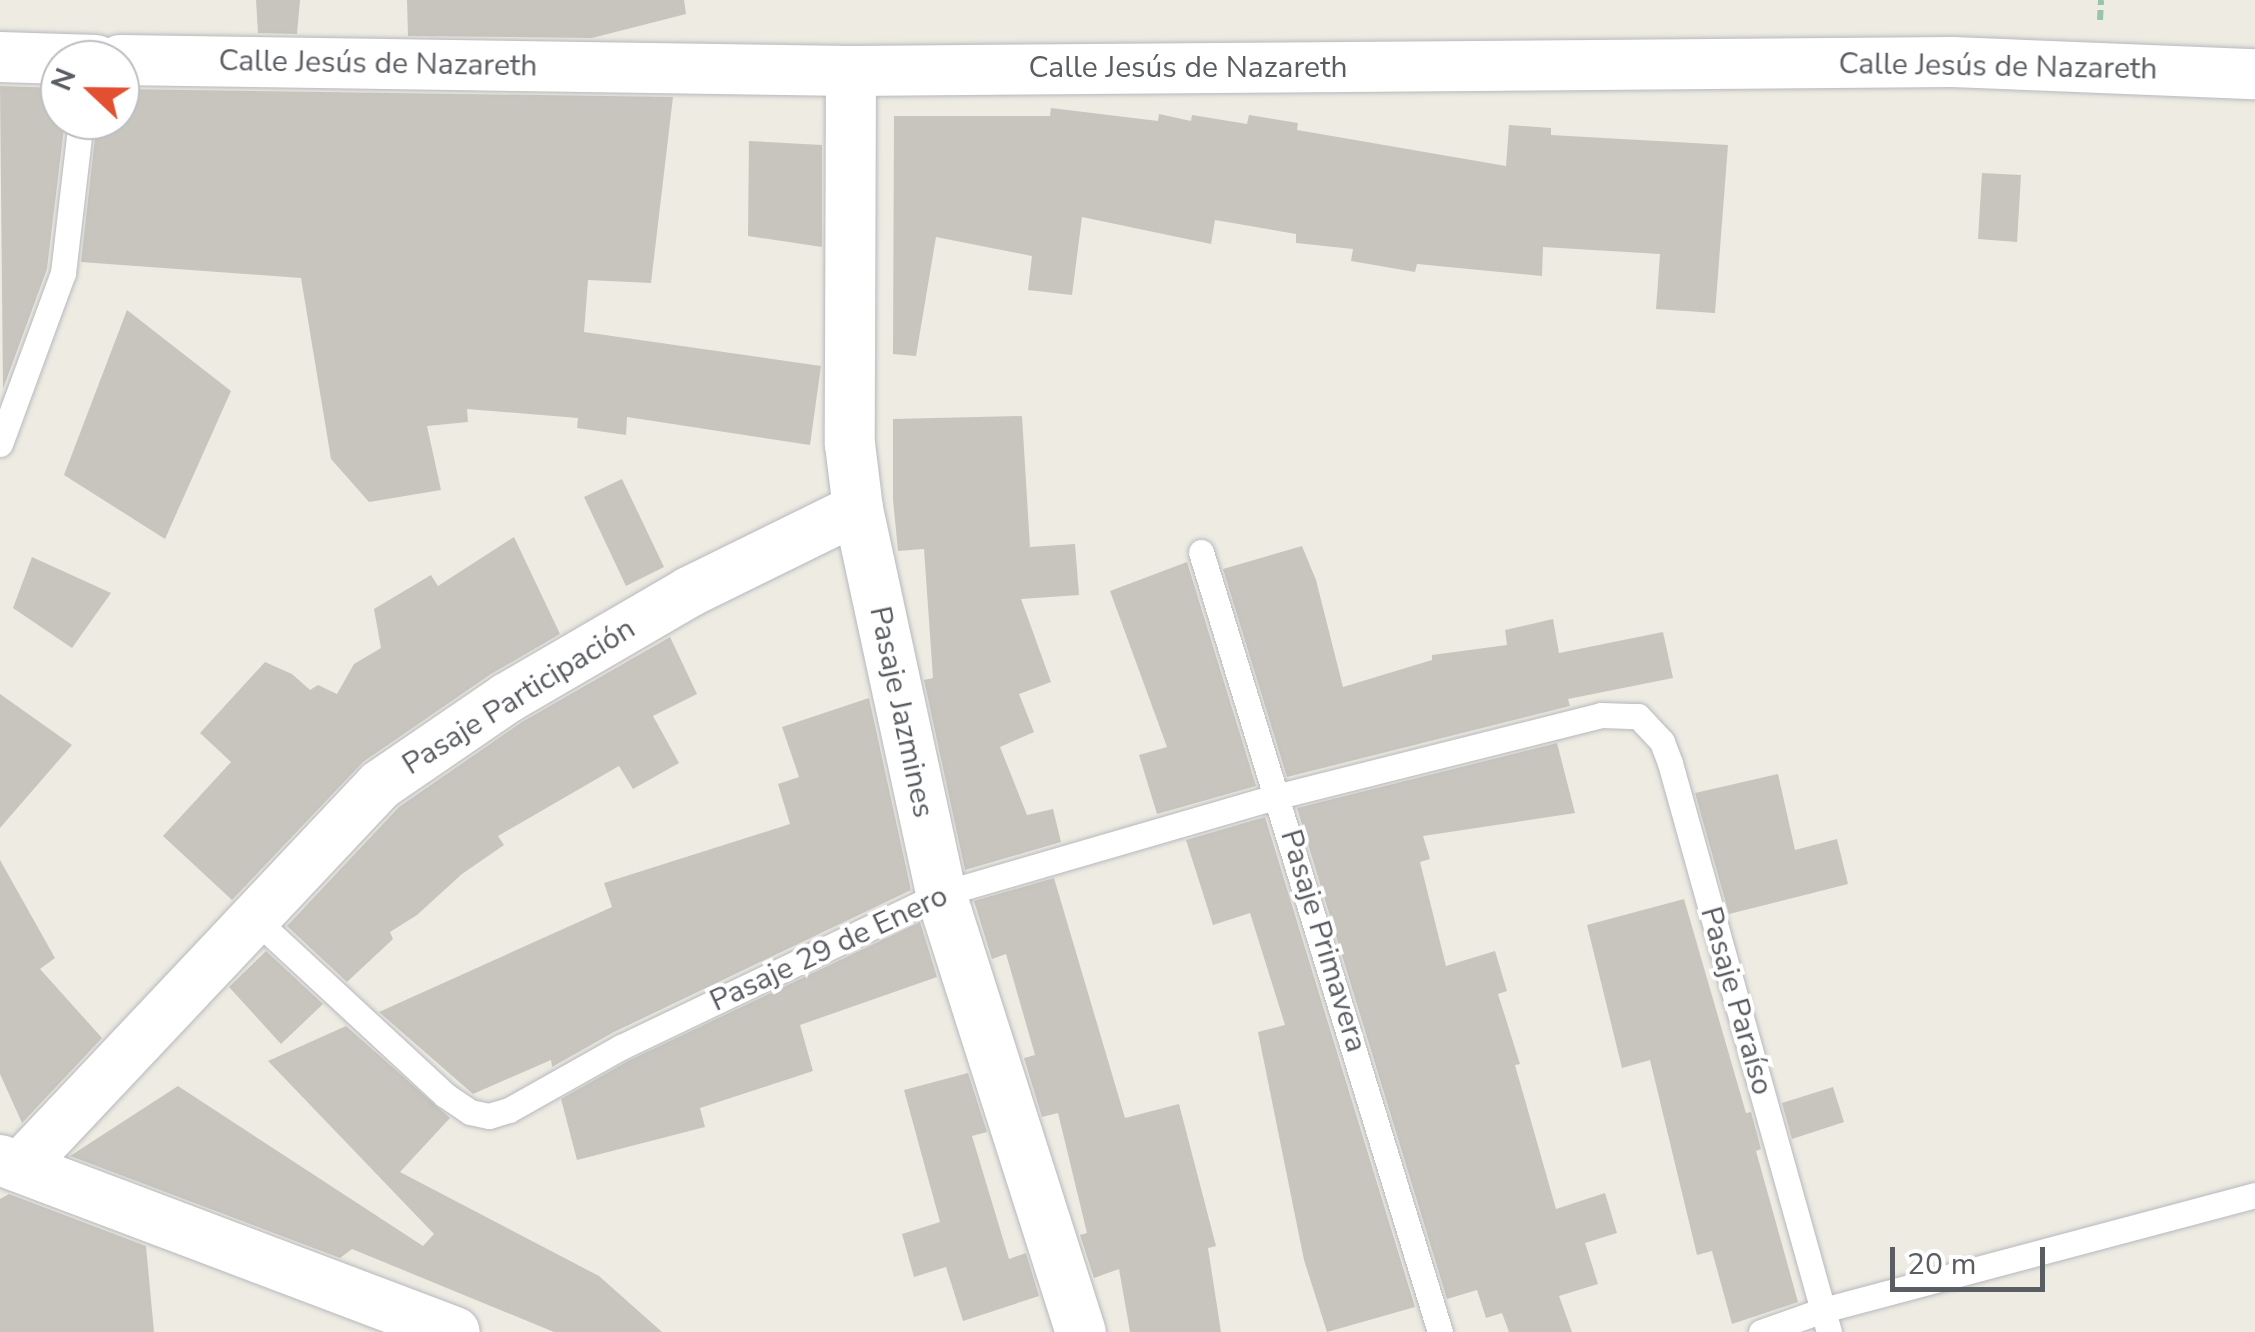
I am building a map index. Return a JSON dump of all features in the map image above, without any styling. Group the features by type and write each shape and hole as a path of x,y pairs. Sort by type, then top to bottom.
{"street":[{"path":"0,58 40,59"},
{"name":"Calle Jesús de Nazareth","path":"140,60 852,70 1952,62 2255,74"},
{"name":"Pasaje Jazmines","path":"852,70 850,444 858,508 941,894 1081,1332"},
{"name":"Pasaje Participación","path":"455,1332 11,1163 255,919 380,786 507,698 690,592 858,508"}],"lane":[{"path":"0,444 62,273 79,140"},
{"name":"Pasaje Primavera","path":"1201,552 1279,796 1440,1332"},
{"name":"Pasaje 29 de Enero","path":"255,919 445,1094 470,1112 489,1116 509,1110 621,1047 941,894 1279,796 1601,716"},
{"name":"Pasaje Paraíso","path":"1601,716 1638,716 1662,742 1670,763 1826,1321"},
{"path":"1762,1332 1826,1321 2255,1195"}],"building":[{"path":"256,0 300,0 297,34 258,33"},
{"path":"407,0 684,0 686,14 592,38 408,36"},
{"path":"0,86 40,87 40,140 63,140 47,269 3,389"},
{"path":"140,89 673,97 651,283 588,280 584,332 821,366 810,445 627,417 626,435 577,428 578,418 467,409 468,422 427,426 441,490 369,502 331,459 301,278 81,262 95,140 140,140"},
{"path":"1051,108 1158,121 1159,114 1191,121 1192,115 1247,124 1249,115 1298,123 1297,130 1506,166 1509,125 1551,128 1551,135 1728,145 1715,313 1656,309 1660,254 1543,247 1542,276 1417,264 1415,272 1351,261 1353,249 1296,243 1296,234 1215,220 1211,244 1082,217 1072,295 1028,290 1032,256 936,237 916,356 893,354 894,116 1050,116"},
{"path":"749,141 822,145 822,247 748,236"},
{"path":"1982,173 2021,175 2017,242 1978,239"},
{"path":"127,310 231,391 165,539 64,475"},
{"path":"1022,416 1030,547 1075,544 1079,595 1021,599 1051,682 1019,694 1034,732 1000,747 1027,815 1053,809 1061,842 965,870 924,680 933,678 924,549 898,551 893,500 893,419"},
{"path":"622,479 664,567 626,586 584,497"},
{"path":"514,537 560,634 491,674 363,762 232,900 163,836 231,762 200,733 265,662 292,674 310,690 318,685 337,694 354,664 381,648 374,609 431,575 438,586"},
{"path":"1302,546 1316,580 1343,687 1432,660 1432,655 1507,645 1505,630 1553,619 1559,653 1663,632 1673,678 1568,699 1570,706 1287,777 1223,569"},
{"path":"32,557 111,593 72,648 13,608"},
{"path":"1187,562 1256,786 1157,814 1139,755 1167,747 1110,591"},
{"path":"670,637 697,694 653,716 679,763 633,789 619,766 498,836 504,845 390,932 393,939 347,982 287,926 399,807 522,722"},
{"path":"0,694 72,745 0,828"},
{"path":"869,698 911,890 614,1032 552,1067 551,1060 473,1094 379,1012 612,907 604,883 790,824 778,784 799,777 782,727"},
{"path":"1557,743 1575,813 1423,836 1430,859 1420,862 1446,966 1495,951 1507,991 1498,994 1520,1064 1515,1065 1556,1209 1605,1193 1617,1233 1585,1243 1598,1284 1559,1296 1572,1332 1509,1332 1502,1313 1486,1318 1477,1290 1447,1299 1297,808"},
{"path":"1778,774 1795,850 1837,839 1848,884 1729,914 1695,793"},
{"path":"1265,817 1415,1307 1327,1332 1304,1260 1258,1032 1285,1025 1250,913 1213,925 1186,840"},
{"path":"0,860 55,958 40,969 102,1038 22,1123 0,1074"},
{"path":"1054,878 1125,1118 1179,1104 1216,1246 1208,1248 1221,1332 1130,1332 1119,1269 1094,1278 1080,1235 1087,1233 1058,1113 1042,1117 1024,1058 1035,1055 1006,954 992,959 974,901"},
{"path":"1684,899 1746,1113 1751,1112 1761,1149 1756,1151 1798,1302 1732,1324 1712,1251 1697,1255 1650,1060 1622,1068 1587,925"},
{"path":"920,922 937,977 800,1025 813,1071 700,1108 705,1127 577,1160 561,1099 628,1061"},
{"path":"266,951 323,1004 281,1044 229,987"},
{"path":"346,1026 450,1118 400,1172 599,1276 662,1332 554,1332 352,1249 340,1258 70,1156 178,1086 423,1246 434,1234 268,1061"},
{"path":"968,1073 987,1132 972,1136 1009,1259 1026,1253 1039,1296 963,1321 946,1267 914,1277 902,1234 940,1222 904,1090"},
{"path":"1833,1087 1844,1122 1792,1139 1782,1103"},
{"path":"9,1194 146,1246 154,1332 0,1332 0,1199"}]}
